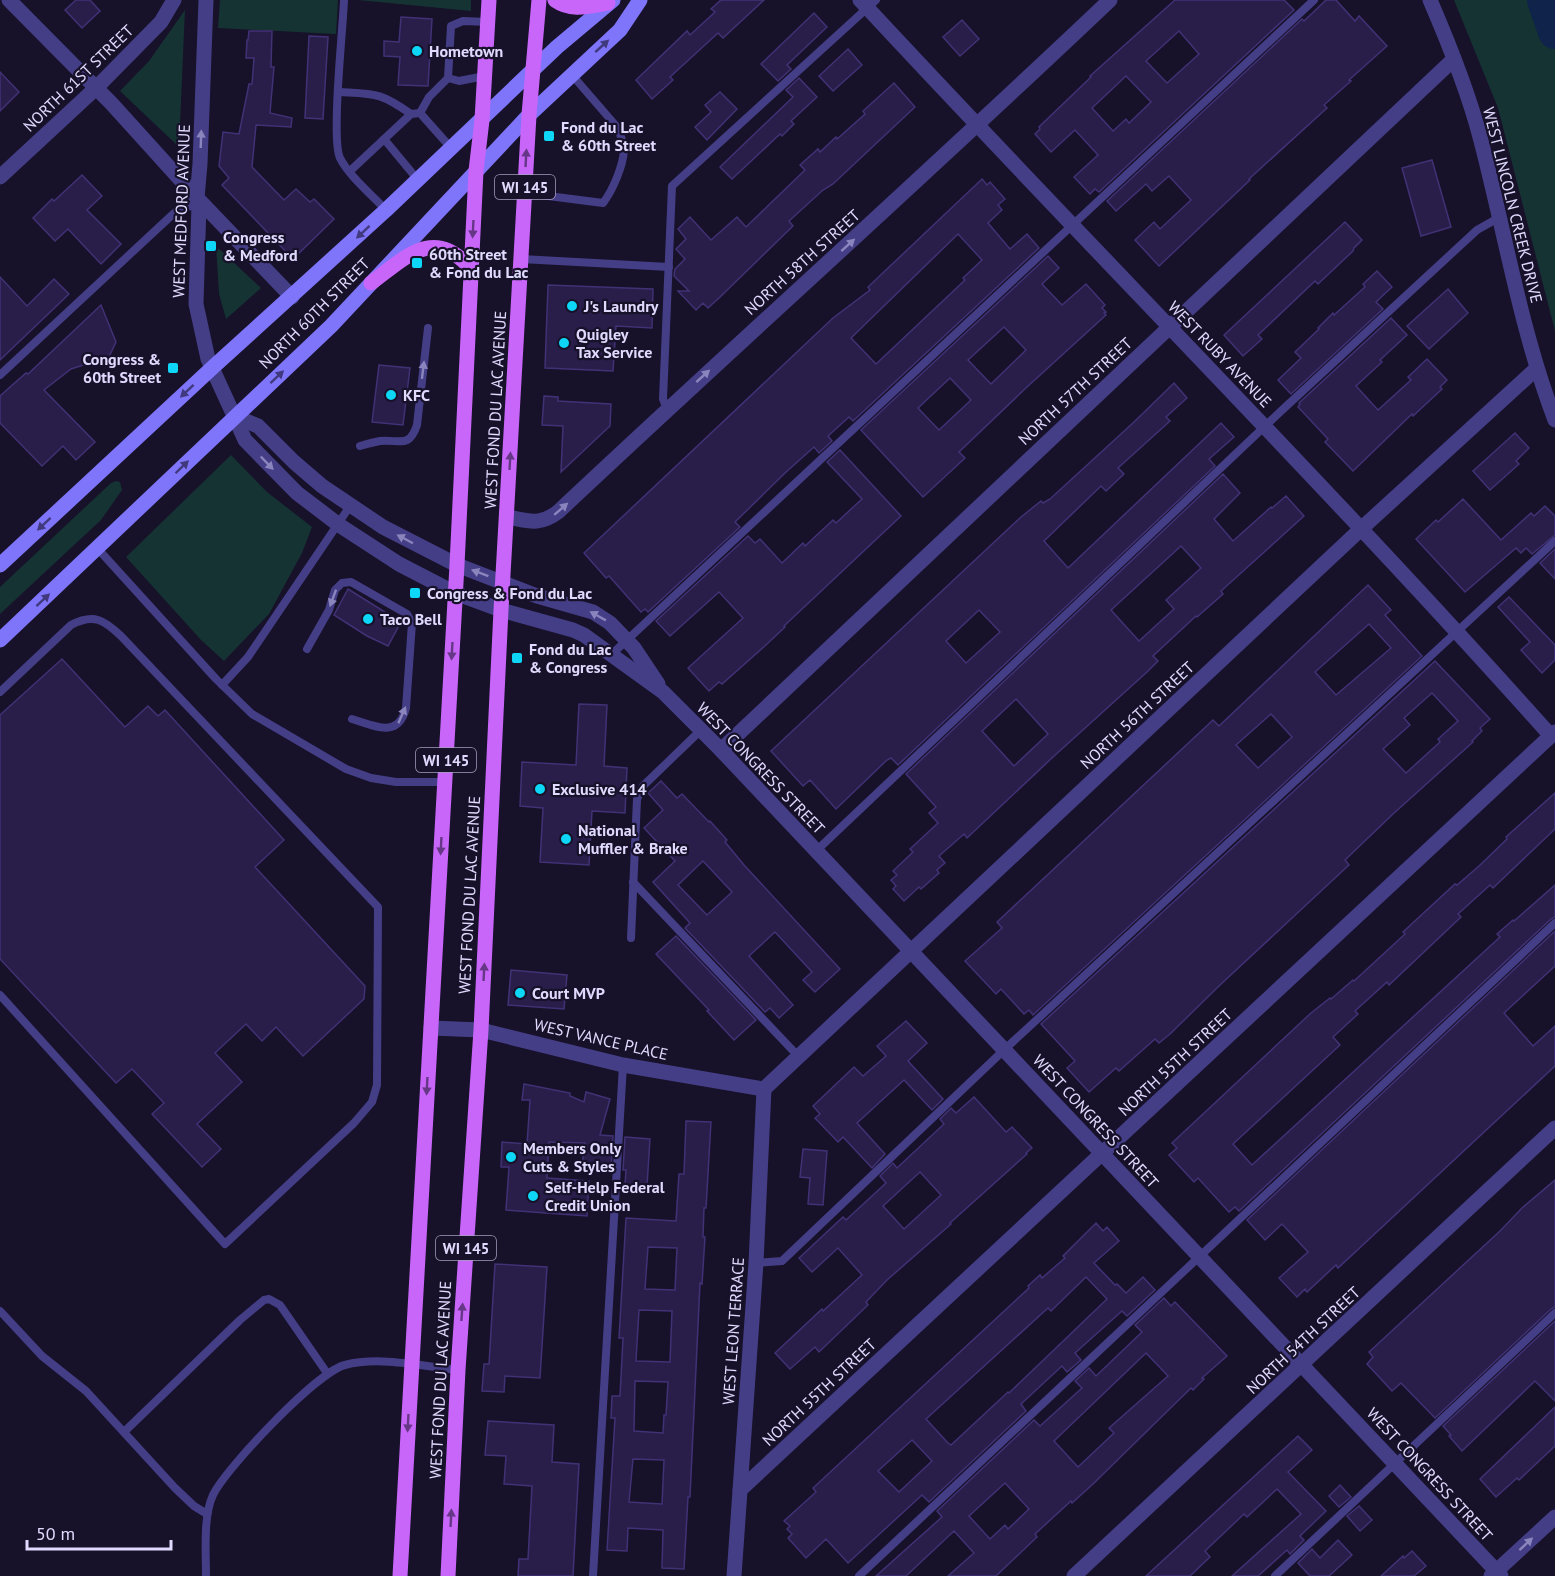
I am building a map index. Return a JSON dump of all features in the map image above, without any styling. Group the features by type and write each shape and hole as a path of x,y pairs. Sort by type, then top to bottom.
{"main road":[{"name":"WEST FOND DU LAC AVENUE","path":"400,1576 457,565 476,171 482,120 489,0"},
{"name":"WEST FOND DU LAC AVENUE","path":"448,1576 458,1370 481,1030 501,610 529,115 539,0"},
{"path":"555,0 577,8 611,2"},
{"name":"NORTH 60TH STREET","path":"0,640 331,326 529,115 620,30 640,0"},
{"name":"NORTH 60TH STREET","path":"0,565 212,368 387,210 534,69 611,2"},
{"path":"371,283 409,255 429,247 456,254 471,269"}],"street":[{"path":"9,0 96,88 198,201 292,297"},
{"name":"NORTH 61ST STREET","path":"0,177 96,88 161,22 174,0"},
{"name":"WEST MEDFORD AVENUE","path":"206,0 196,304 206,351 234,416"},
{"name":"NORTH 58TH STREET","path":"507,517 531,522 547,520 977,127 1110,0"},
{"name":"WEST LINCOLN CREEK DRIVE","path":"1431,0 1480,135 1514,287 1536,369 1555,420"},
{"name":"WEST RUBY AVENUE","path":"868,3 977,127 1362,528 1554,736"},
{"name":"NORTH 57TH STREET","path":"721,750 1454,59"},
{"name":"NORTH 56TH STREET","path":"764,1089 1362,528 1536,369"},
{"name":"WEST CONGRESS STREET","path":"234,416 258,426 294,462 350,506 383,527 457,565 537,596 593,612 610,623 627,640 663,692"},
{"name":"WEST CONGRESS STREET","path":"234,416 245,440 297,493 339,525 399,564 455,593 501,610 584,634 663,692 912,952 1496,1574"},
{"name":"NORTH 55TH STREET","path":"740,1490 1554,736"},
{"name":"WEST VANCE PLACE","path":"430,1028 481,1030 622,1065 764,1089"},
{"name":"WEST LEON TERRACE","path":"734,1576 756,1263 764,1089"},
{"name":"NORTH 54TH STREET","path":"1074,1576 1555,1128"},
{"path":"1496,1574 1555,1517"}],"lane":[{"path":"344,0 337,124 338,154 350,171 387,210"},
{"path":"612,654 1314,0"},
{"path":"667,409 663,399 672,186 868,3"},
{"path":"420,113 429,97 448,78 451,26 463,21 488,22"},
{"path":"525,193 603,203 612,191 624,150 622,137 617,127 571,74"},
{"path":"448,78 459,81 485,76"},
{"path":"339,92 376,94 389,98 411,114"},
{"path":"350,171 411,114 420,113"},
{"path":"420,113 452,149"},
{"path":"384,139 418,180"},
{"path":"0,375 171,216 179,209 198,201"},
{"path":"816,851 1265,426 1477,230 1500,217"},
{"path":"521,259 669,267"},
{"path":"360,446 380,441 405,442 413,436 417,425 428,328"},
{"path":"222,685 248,657 318,550 339,525 350,506"},
{"path":"756,1263 782,1261 1004,1050 1555,541"},
{"path":"98,549 222,685 252,714 345,769 371,778 396,782 444,782"},
{"path":"307,649 329,610 335,590 342,583 351,582 407,614 412,623 406,708 403,718 397,726 388,728 352,719"},
{"path":"0,692 71,625 81,620 94,618 108,623 121,636 378,907 377,1084 372,1102 354,1123 225,1244 0,995"},
{"path":"631,938 639,792 701,730"},
{"path":"633,882 799,1057"},
{"path":"859,1576 1555,923"},
{"path":"593,1576 622,1065"},
{"path":"124,1432 240,1320 264,1300 269,1299 280,1305 327,1373"},
{"path":"0,1311 42,1356 86,1391 175,1488 194,1506 207,1514"},
{"path":"1275,1576 1555,1313"},
{"path":"206,1576 207,1514 213,1495 224,1477 251,1445 327,1373 344,1365 370,1361 458,1370"}],"green space":[{"path":"220,0 338,0 336,34 218,28"},
{"path":"358,0 471,0 471,11"},
{"path":"1454,0 1555,0 1555,331 1498,108"},
{"path":"185,10 179,147 120,91 149,61"},
{"path":"216,246 261,288 226,319 219,294"},
{"path":"231,455 267,492 312,527 302,553 269,614 224,661 201,640 126,557"},
{"path":"120,482 122,490 101,520 0,614 0,587 111,483"}],"building":[{"path":"76,0 90,0 100,11 82,28 65,10"},
{"path":"721,0 764,0 723,38 718,33 670,77 673,80 652,99 636,80 687,31 690,35 715,12 711,9"},
{"path":"1175,0 1284,0 1294,10 1099,192 1095,189 1090,194 1074,177 1098,155 1075,130 1051,152 1035,134 1040,129 1039,127 1090,76","holes":["1179,31 1199,54 1167,83 1146,61","1126,76 1151,102 1129,123 1126,119 1113,131 1092,108"]},
{"path":"1326,0 1336,0 1355,21 1359,16 1387,46 1324,105 1327,108 1159,266 1135,240 1154,222 1160,229 1191,200 1169,176 1152,191 1146,184 1116,211 1107,201 1302,19 1304,21"},
{"path":"814,13 827,27 787,65 791,69 778,81 761,64"},
{"path":"401,17 432,19 428,86 398,85 400,57 384,56 384,41 399,42"},
{"path":"962,20 979,39 960,56 943,37"},
{"path":"249,31 272,31 271,67 274,67 270,113 292,118 291,127 256,125 252,167 284,200 296,189 310,202 314,199 334,219 293,259 222,185 229,178 219,166 223,132 239,134 249,84 252,84 254,58 246,58"},
{"path":"309,36 328,37 323,119 305,118"},
{"path":"848,49 862,65 833,91 819,76"},
{"path":"0,72 19,92 0,111"},
{"path":"799,78 817,97 791,121 794,124 782,136 780,134 732,179 720,167 793,97 786,90"},
{"path":"894,83 915,107 833,184 823,190 789,221 793,226 719,298 708,308 703,303 696,310 678,291 689,291 674,276 675,269 685,259 676,249 686,239 678,229 690,217 711,240 737,217 746,227 805,170 800,165 818,149 820,152 836,137 837,139"},
{"path":"720,92 737,109 707,140 695,127 711,112 705,105"},
{"path":"1432,160 1451,227 1421,236 1402,168"},
{"path":"82,175 102,196 87,210 121,244 101,264 68,229 55,241 33,218"},
{"path":"982,179 987,185 990,182 1005,199 998,205 1002,210 988,223 1010,249 1027,234 1039,248 853,421 849,417 828,436 832,441 819,453 814,447 785,473 735,522 740,527 648,612 645,609 641,612 609,576 606,578 584,553 833,318 870,290 868,287","holes":["958,234 982,260 963,278 965,280 876,364 851,338"]},
{"path":"1345,222 1362,240 1318,284 1315,281 1258,335 1262,339 1243,356 1224,335"},
{"path":"1048,256 1059,268 1042,284 1062,305 1086,284 1105,305 1102,308 1106,315 959,452 965,458 923,497 861,430","holes":["1004,327 1026,350 991,384 968,360","950,378 971,400 939,430 918,408"]},
{"path":"1377,271 1392,287 1376,302 1383,309 1291,394 1278,380 1301,358 1295,352 1333,313 1334,315 1365,287 1363,284"},
{"path":"0,277 27,306 54,279 69,294 0,360"},
{"path":"548,285 653,289 652,328 616,326 613,371 545,368"},
{"path":"1448,289 1468,313 1429,349 1407,326"},
{"path":"101,305 116,342 109,357 71,369 44,390 95,442 76,460 63,446 42,466 0,423 0,396 26,373 28,374"},
{"path":"1391,318 1407,335 1356,386 1378,410 1411,380 1408,377 1427,359 1447,380 1440,387 1442,389 1413,416 1412,414 1353,471 1325,442 1328,439 1298,407 1299,403"},
{"name":"KFC","path":"379,365 410,368 403,425 372,422"},
{"path":"1174,383 1187,398 1166,417 1170,421 1118,468 1124,474 1106,491 1101,486 1044,541 1068,568 1221,423 1234,437 1209,459 1215,466 898,765 891,758 887,760 836,809 810,780 803,786 771,751 1021,517 1041,501 1043,503 1050,499","holes":["979,610 1000,632 966,663 946,641"]},
{"path":"544,396 558,397 558,401 611,404 610,426 561,472 563,426 542,425"},
{"path":"1515,433 1529,448 1516,461 1519,464 1490,490 1473,471"},
{"path":"840,450 901,516 767,644 722,684 719,682 709,691 688,668 743,618 719,592 670,636 656,621 748,536 755,543 760,539 782,563 803,543 805,546 833,520 836,523 862,499 827,462"},
{"path":"1223,474 1240,493 1214,519 1233,541 1286,496 1304,516 1221,591 1223,594 1153,656 1158,661 1147,672 967,838 964,834 939,856 945,863 937,870 939,873 904,901 893,889 896,886 891,880 897,875 893,871 913,852 910,849 938,823 929,813 936,807 906,774","holes":["1181,546 1201,568 1166,600 1174,609 1139,641 1111,610","1016,699 1048,734 1014,766 982,731"]},
{"path":"1463,499 1501,540 1531,513 1534,516 1545,506 1555,516 1555,535 1532,554 1526,548 1521,553 1516,548 1465,592 1416,539"},
{"path":"1555,549 1555,579 1540,563"},
{"path":"1368,585 1391,610 1385,615 1422,656 1033,1015 1029,1010 1024,1014 1001,989 996,994 965,961 1002,928 997,922 1213,720 1219,726","holes":["1369,624 1391,648 1336,695 1315,672","1271,714 1292,737 1258,768 1236,745"]},
{"name":"Taco Bell","path":"348,589 401,622 388,646 334,615"},
{"path":"1509,597 1555,645 1555,660 1542,673 1521,650 1530,642 1498,607"},
{"path":"62,659 125,727 148,706 158,716 165,710 284,840 255,867 365,986 364,999 303,1056 276,1027 262,1041 246,1024 215,1053 242,1082 197,1124 221,1149 202,1167 152,1114 164,1103 132,1069 116,1083 0,959 0,715"},
{"path":"1435,661 1490,719 1480,728 1482,731 1473,742 1345,860 1349,865 1170,1034 1159,1043 1155,1039 1119,1071 1116,1068 1089,1092 1067,1068 1075,1061 1041,1024","holes":["1432,693 1458,721 1438,739 1440,742 1406,773 1383,749 1410,725 1404,718"]},
{"path":"579,704 607,705 604,766 627,768 625,813 592,811 589,865 540,862 543,808 520,806 522,762 576,765"},
{"path":"661,781 677,798 682,794 710,821 727,840 725,842 744,865 840,969 815,992 803,980 812,972 775,932 749,956 793,1005 779,1018 770,1008 765,1012 685,928 690,923 653,882 675,861 644,828 663,810 648,793","holes":["703,861 732,892 707,915 678,885"]},
{"path":"1555,793 1555,829 1493,888 1490,885 1458,914 1461,917 1389,985 1387,982 1355,1011 1358,1014 1333,1037 1340,1045 1233,1144 1252,1165 1500,937 1497,934 1555,885 1555,917 1239,1211 1235,1207 1229,1212 1198,1178 1194,1182 1169,1155 1177,1148 1172,1143 1311,1013 1354,981 1405,934 1403,932 1455,884 1457,885 1479,866 1507,839 1506,837"},
{"path":"1555,931 1555,966 1504,1013 1533,1046 1555,1026 1555,1066 1338,1268 1336,1265 1307,1292 1305,1289 1297,1297 1279,1278 1308,1252 1282,1224 1265,1240 1247,1220"},
{"path":"676,936 756,1020 734,1040 656,954"},
{"path":"511,970 567,975 564,1009 508,1005"},
{"path":"906,1021 927,1043 908,1061 943,1099 932,1110 904,1080 857,1123 885,1154 872,1168 843,1137 838,1142 815,1118 820,1114 813,1106 854,1067 863,1076 886,1056 877,1046"},
{"path":"524,1084 570,1093 570,1096 584,1102 586,1092 610,1099 600,1135 613,1136 611,1168 582,1165 585,1143 549,1142 547,1178 589,1181 587,1216 506,1210 509,1167 501,1167 502,1142 527,1144 530,1100 522,1100"},
{"path":"974,1097 1006,1132 1012,1127 1032,1148 887,1280 866,1302 868,1305 819,1352 815,1347 790,1369 775,1353 862,1275 838,1248 812,1272 799,1258 843,1217 846,1220 886,1183 880,1176 893,1163 897,1168 944,1124 940,1119 951,1108 956,1113","holes":["920,1172 941,1195 904,1229 883,1206"]},
{"path":"686,1121 711,1122 706,1208 704,1208 703,1237 705,1237 702,1284 700,1283 690,1497 688,1497 684,1569 662,1568 663,1530 628,1528 627,1551 607,1550 615,1418 611,1418 612,1396 620,1396 623,1338 619,1338 626,1218 676,1221 679,1174 684,1174","holes":["648,1247 677,1248 675,1290 645,1289","639,1310 672,1311 670,1362 636,1361","635,1381 668,1382 663,1433 634,1431","633,1459 664,1460 662,1504 629,1502"]},
{"path":"625,1137 650,1139 647,1186 625,1185 626,1170 623,1170"},
{"path":"803,1149 827,1151 823,1205 808,1204 810,1178 800,1177"},
{"path":"1555,1180 1555,1307 1435,1418 1401,1383 1392,1391 1367,1364 1373,1357 1369,1352 1522,1208"},
{"path":"1096,1223 1103,1231 1107,1227 1119,1241 1094,1263 1126,1293 1143,1277 1155,1290 1127,1316 1122,1311 1075,1353 1081,1360 1067,1372 1062,1366 1021,1404 1026,1411 929,1502 922,1495 848,1563 826,1539 806,1558 788,1538 792,1534 787,1529 790,1526 784,1521 816,1492 813,1488 1029,1288 1028,1286 1040,1275 1042,1278 1065,1258 1063,1256","holes":["1086,1277 1107,1299 1009,1393 951,1445 948,1443 926,1419 1048,1308 1051,1311","912,1440 932,1461 899,1492 878,1471"]},
{"path":"495,1264 547,1267 540,1378 505,1376 504,1392 482,1391 484,1364 489,1364"},
{"path":"1164,1298 1171,1306 1175,1302 1227,1356 1093,1484 1035,1534 1037,1537 996,1576 948,1576 974,1553 954,1531 906,1576 876,1576 942,1517 937,1511 1034,1420 1040,1426 1082,1388 1075,1381 1089,1368 1096,1376 1142,1332 1135,1325","holes":["1146,1353 1168,1376 1109,1428 1114,1433 1078,1467 1054,1441","1005,1483 1029,1509 1008,1529 1005,1525 990,1539 969,1516"]},
{"path":"1555,1321 1555,1401 1535,1381 1462,1451 1443,1426"},
{"path":"1555,1407 1555,1446 1519,1480 1517,1478 1496,1497 1480,1479"},
{"path":"488,1421 554,1425 552,1462 579,1464 573,1576 518,1576 519,1559 528,1559 532,1486 504,1484 506,1456 485,1455"},
{"path":"1298,1436 1312,1450 1288,1472 1326,1511 1300,1536 1304,1540 1290,1554 1287,1550 1258,1576 1232,1576 1301,1514 1277,1489 1247,1517 1244,1514 1205,1551 1210,1557 1190,1576 1146,1576"},
{"path":"1340,1485 1351,1497 1339,1507 1329,1496"},
{"path":"1359,1506 1372,1520 1360,1531 1347,1516"},
{"path":"1338,1540 1352,1555 1329,1576 1310,1576 1298,1563 1312,1549 1320,1558"},
{"path":"1412,1551 1426,1566 1414,1576 1381,1576 1403,1556 1404,1558"}],"waterway":[{"path":"1544,0 1555,32"}],"place":[{"name":"Hometown","path":"417,51"},
{"name":"Fond du Lac & 60th Street","path":"549,136"},
{"name":"Congress & Medford","path":"211,246"},
{"name":"60th Street & Fond du Lac","path":"417,263"},
{"name":"J's Laundry","path":"572,306"},
{"name":"Quigley Tax Service","path":"564,343"},
{"name":"Congress & 60th Street","path":"173,368"},
{"name":"KFC","path":"391,395"},
{"name":"Congress & Fond du Lac","path":"415,593"},
{"name":"Taco Bell","path":"368,619"},
{"name":"Fond du Lac & Congress","path":"517,658"},
{"name":"Exclusive 414","path":"540,789"},
{"name":"National Muffler & Brake","path":"566,839"},
{"name":"Court MVP","path":"520,993"},
{"name":"Members Only Cuts & Styles","path":"511,1157"},
{"name":"Self-Help Federal Credit Union","path":"533,1196"}]}
